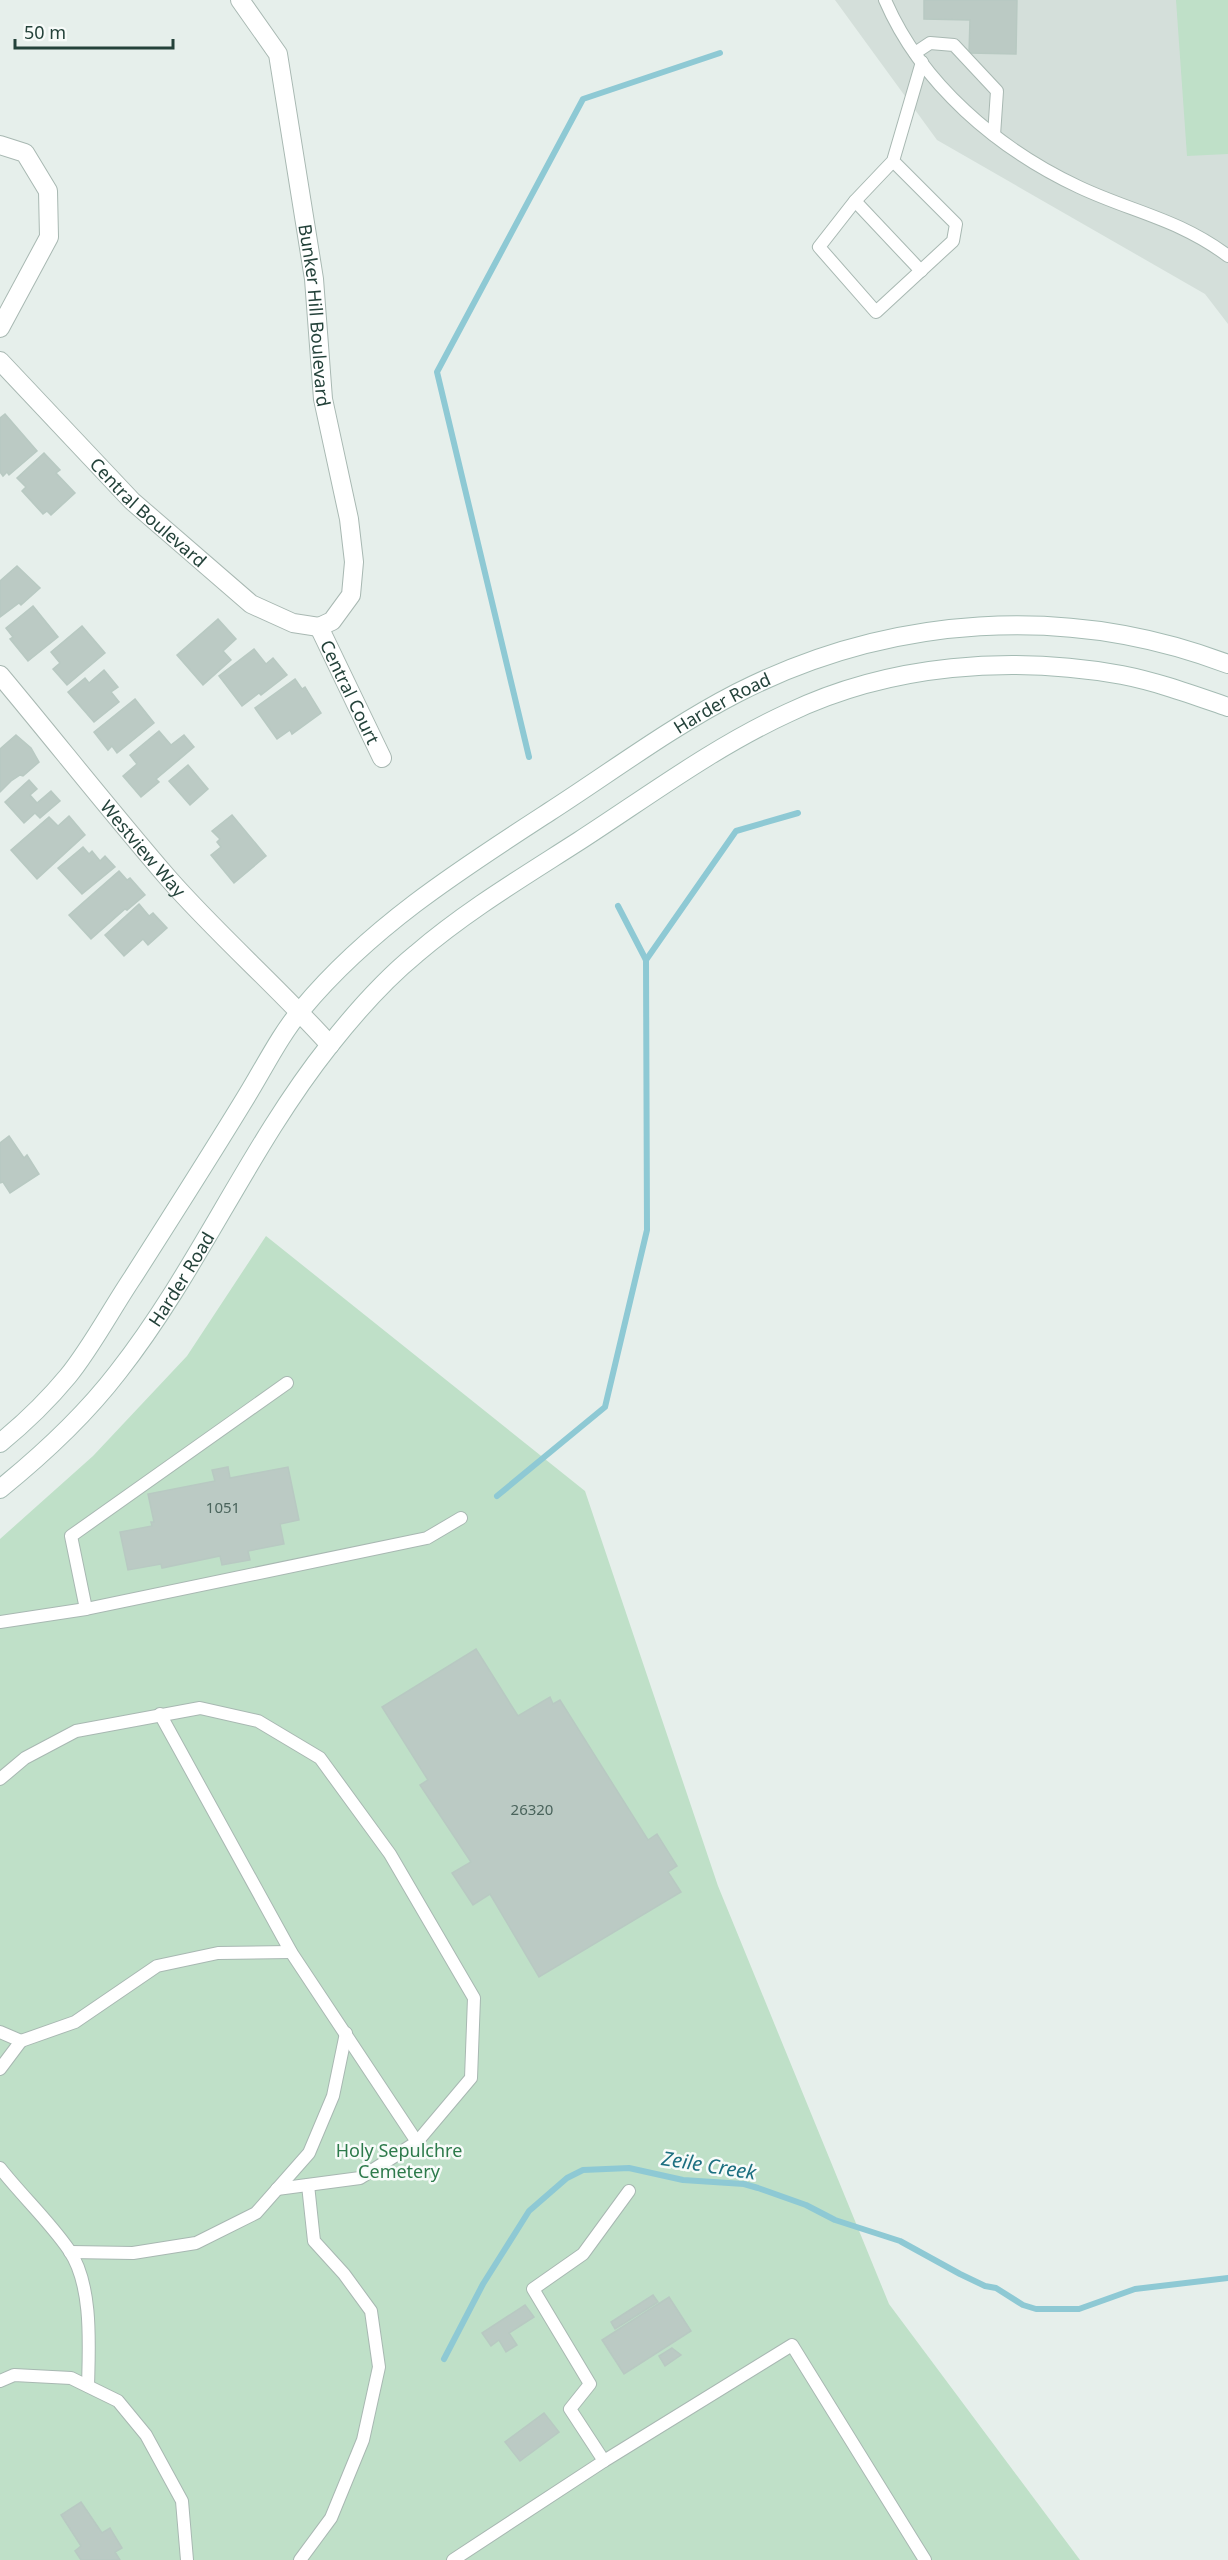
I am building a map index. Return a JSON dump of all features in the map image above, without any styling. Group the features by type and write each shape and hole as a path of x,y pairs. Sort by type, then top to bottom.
{"street":[{"name":"Bunker Hill Boulevard","path":"240,0 278,54 314,279 323,399 349,519 354,562 351,594 332,621 319,627"},
{"path":"0,145 25,153 48,191 49,237 0,328"},
{"name":"Central Boulevard","path":"0,361 132,501 251,604 293,623 319,627"},
{"name":"Harder Road","path":"0,1443 68,1376 300,1011 340,968 381,930 466,866 727,699 778,675 831,655 913,634 988,625 1076,626 1172,645 1228,664"},
{"name":"Central Court","path":"319,627 382,758"},
{"name":"Harder Road","path":"0,1489 78,1418 117,1373 166,1302 297,1088 371,996 415,954 471,911 750,731 832,695 871,683 917,673 967,667 1018,665 1067,667 1125,676 1228,706"},
{"name":"Westview Way","path":"0,675 169,879 251,965 300,1011"},
{"path":"300,1011 330,1045"}],"lane":[{"path":"885,0 918,57 956,102 1015,152 1080,188 1184,228 1228,256"},
{"path":"893,161 956,224 953,241 876,312 819,248 855,201 893,161 918,57 930,43 954,45 997,91 994,135"},
{"path":"855,201 921,271"},
{"path":"86,1609 71,1536 287,1383"},
{"path":"0,1622 86,1609 427,1539 461,1518"},
{"path":"0,1779 25,1758 76,1731 200,1708 258,1721 320,1758 390,1854 474,1998 471,2078 417,2142 360,2178 277,2188"},
{"path":"160,1714 291,1952 417,2142"},
{"path":"0,2069 21,2041 75,2022 157,1966 218,1953 291,1952"},
{"path":"0,2032 21,2041"},
{"path":"70,2252 133,2253 196,2243 256,2213 309,2153 333,2096 346,2033"},
{"path":"0,2168 70,2252 83,2283 90,2343 88,2386"},
{"path":"300,2560 331,2518 363,2440 379,2367 371,2311 344,2274 314,2241 308,2185"},
{"path":"604,2461 570,2409 590,2384 533,2289 583,2254 629,2191"},
{"path":"453,2560 604,2461 792,2345 925,2560"},
{"path":"0,2380 14,2375 71,2378 118,2401 146,2435 182,2501 187,2560"}],"shaded area":[{"path":"835,0 1228,0 1228,324 1205,294 937,140"}],"green space":[{"path":"1176,0 1228,0 1228,154 1187,156"},
{"name":"Holy Sepulchre Cemetery","path":"266,1236 585,1491 718,1886 889,2304 1080,2560 0,2560 0,1539 93,1456 187,1356"}],"building":[{"path":"924,0 1017,0 1016,54 969,53 970,20 924,19"},
{"path":"5,414 37,451 9,475 7,472 3,476 0,472 0,418"},
{"path":"44,453 60,470 56,473 75,493 51,515 47,511 43,514 22,491 26,487 17,478"},
{"path":"17,566 40,588 21,605 19,603 0,617 0,581"},
{"path":"33,606 58,637 28,661 10,639 13,637 6,628"},
{"path":"218,619 236,639 223,651 231,660 203,685 177,655"},
{"path":"82,626 105,653 67,685 53,669 60,663 51,652"},
{"path":"254,649 266,664 273,658 287,675 242,706 219,676"},
{"path":"104,670 118,687 111,692 119,702 94,722 68,692 85,678 89,683"},
{"path":"295,679 302,689 305,687 321,713 292,734 290,730 277,739 255,708"},
{"path":"135,699 154,723 117,753 112,746 108,750 94,732"},
{"path":"159,731 171,745 184,735 194,747 156,779 159,782 141,797 123,776 137,764 130,755"},
{"path":"16,735 31,748 39,762 23,776 20,775 11,781 0,792 0,749"},
{"path":"188,765 208,789 190,805 169,781"},
{"path":"29,780 37,789 30,795 37,803 51,791 60,801 40,818 35,813 24,823 5,802"},
{"path":"232,815 266,856 234,883 211,855 221,847 217,842 220,839 212,831"},
{"path":"69,816 85,835 37,879 11,850 49,817 58,826"},
{"path":"83,847 89,854 92,851 100,861 105,856 115,867 82,894 58,868"},
{"path":"119,871 127,880 130,878 145,895 91,939 69,915"},
{"path":"139,904 149,916 153,913 167,928 148,945 143,939 124,956 105,935"},
{"path":"9,1136 24,1158 27,1155 39,1174 10,1193 3,1182 0,1183 0,1143"},
{"path":"228,1467 230,1478 288,1467 299,1520 280,1524 284,1544 248,1551 250,1560 222,1565 220,1556 162,1568 161,1564 128,1570 120,1532 152,1526 151,1522 154,1522 148,1494 215,1481 212,1470"},
{"path":"476,1649 518,1716 550,1697 553,1704 560,1700 648,1840 657,1834 677,1866 668,1872 681,1892 539,1977 490,1894 473,1905 452,1873 471,1862 420,1785 428,1780 382,1707"},
{"path":"653,2295 658,2302 615,2329 611,2322"},
{"path":"669,2297 691,2331 624,2374 602,2340"},
{"path":"525,2305 534,2317 509,2333 517,2345 506,2352 499,2340 491,2346 482,2333"},
{"path":"672,2348 681,2355 665,2366 659,2356"},
{"path":"544,2413 559,2432 520,2461 505,2442"},
{"path":"81,2502 102,2533 110,2528 122,2548 115,2552 120,2560 81,2560 75,2551 81,2546 61,2515"}],"waterway":[{"path":"529,757 437,372 583,99 720,53"},
{"path":"646,960 736,831 798,813"},
{"path":"497,1496 605,1407 647,1230 646,960 618,906"},
{"name":"Zeile Creek","path":"444,2359 483,2284 529,2211 567,2178 583,2170 629,2168 683,2180 744,2184 758,2188 806,2205 835,2220 900,2241 960,2274 985,2286 996,2288 1023,2305 1036,2309 1079,2309 1135,2289 1228,2278"}]}
